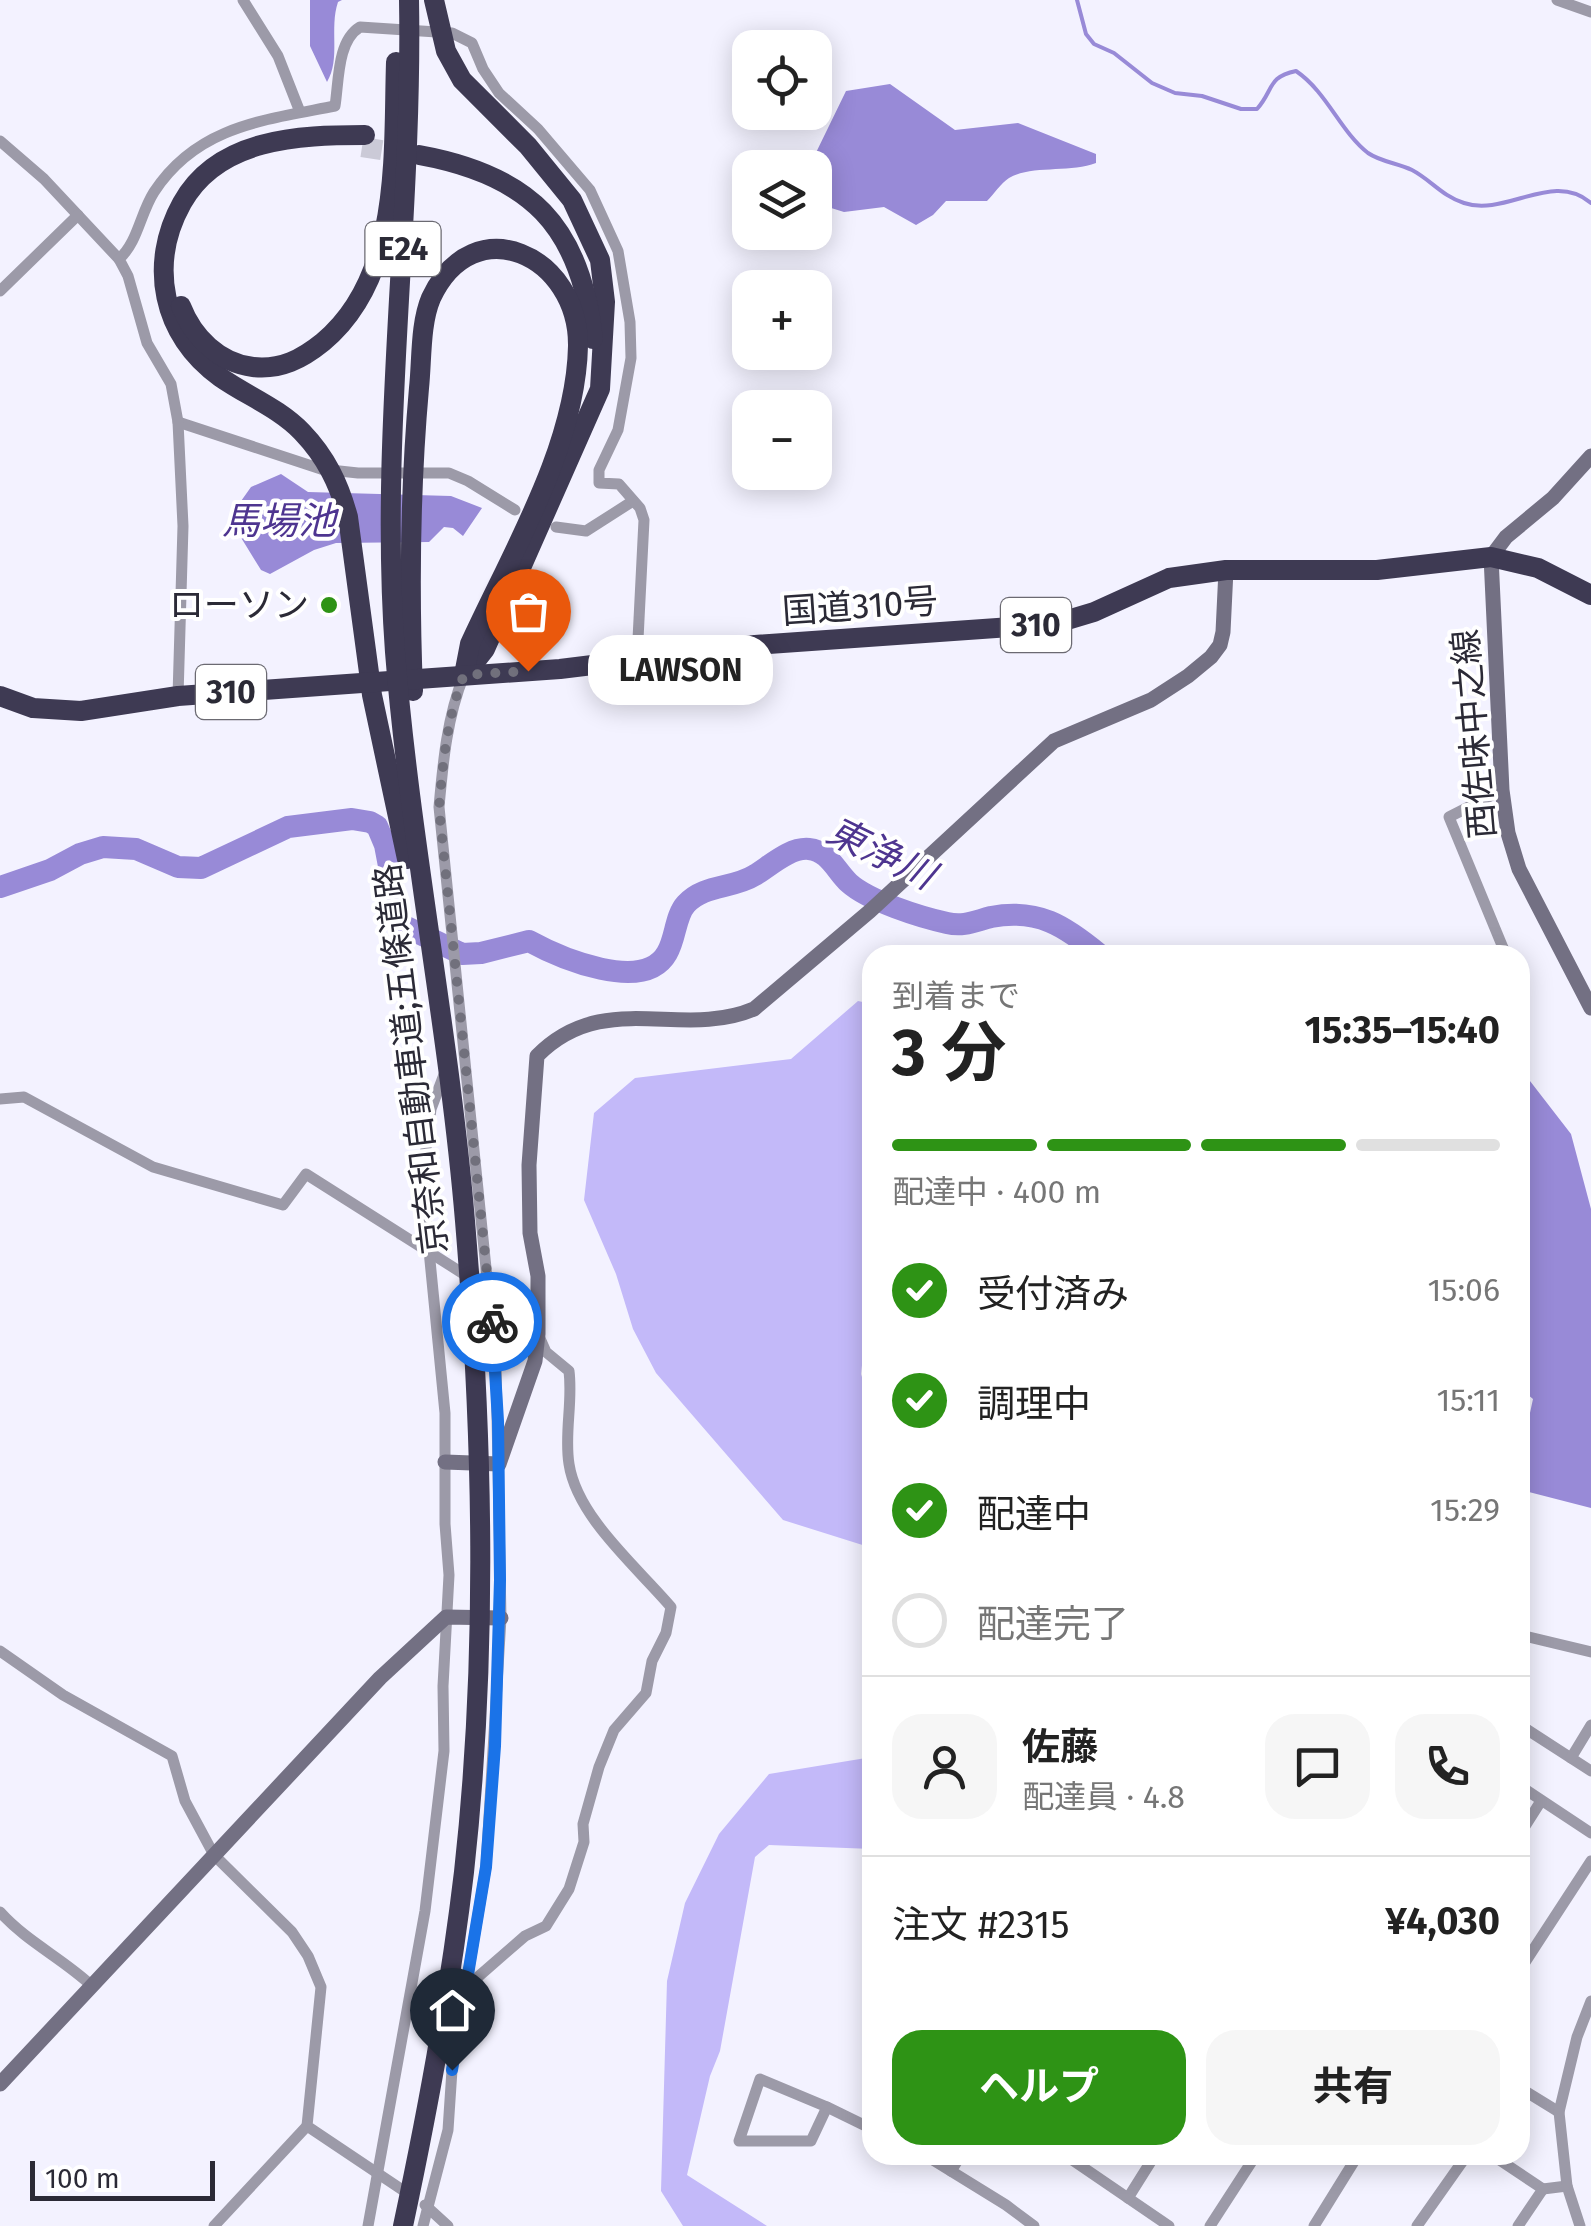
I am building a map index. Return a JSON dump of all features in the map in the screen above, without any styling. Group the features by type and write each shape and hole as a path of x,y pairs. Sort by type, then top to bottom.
{"highway":[{"path":"400,0 403,37 393,157 377,261 364,293 338,329 304,357 282,365 240,365 217,354 188,323 178,299 174,274 176,245 193,204 210,184 257,154 364,141 288,138 228,158 204,175 170,225 162,278 175,328 186,345 220,377 287,419 319,453 341,489 372,695 416,903 432,947"},
{"name":"E24","path":"403,460 403,37 409,0"},
{"path":"434,0 446,51 462,80 528,146 572,200 600,260 605,302 600,389 486,648 464,675"},
{"path":"464,675 470,644 586,388 594,342 580,269 565,238 541,210 512,186 483,171 420,149 484,160 542,196 584,256 605,302"},
{"path":"403,460 429,302 450,267 469,256 500,248 534,258 547,267 565,291 572,312 578,344 566,419 553,464"},
{"name":"京奈和自動車道;五條道路","path":"403,460 415,728 408,774 466,1237 477,1404 481,1566 476,1711 464,1872 424,2126 403,2226"},
{"name":"国道310号","path":"0,696 34,708 82,711 178,696 560,669 754,646 1054,624 1094,612 1169,578 1226,570 1377,570 1491,557 1538,568 1591,595"}],"street":[{"path":"243,0 278,56 300,112"},
{"path":"1557,0 1591,12"},
{"path":"119,260 128,252 156,190 197,147 227,130 335,106 344,46 351,33 360,27 452,33 472,42 489,80 590,190 612,233 626,297 632,358 618,430 599,470 599,484 620,484 644,520 638,658"},
{"path":"0,141 20,156 119,260 128,276 147,343 171,384 178,422 183,526 178,696"},
{"path":"0,292 78,216"},
{"path":"178,422 321,469 449,473 468,480 516,510"},
{"path":"1491,557 1506,537 1553,498 1591,456"},
{"path":"556,526 586,531 633,501"},
{"name":"西佐味中之線","path":"1491,557 1502,790 1508,833 1518,869 1591,1008"},
{"path":"499,1464 534,1361 538,1334 538,1276 530,1233 529,1165 537,1056 553,1040 574,1028 608,1020 732,1019 754,1009 870,911 1054,741 1151,700 1211,656 1224,632 1226,570"},
{"path":"423,2226 448,2130 452,2070 486,1867 501,1618 496,1366 439,808 454,699 464,675"},
{"path":"1502,790 1450,817 1502,945"},
{"path":"368,2226 422,1927 444,1751 449,1575 444,1377 426,1220 426,1136 439,1085 462,1048"},
{"path":"0,1099 24,1097 153,1167 282,1205 306,1174 488,1290 538,1334 546,1352 569,1371 572,1393 568,1458 584,1508 671,1607 666,1632 652,1660 646,1693 614,1730 599,1767 583,1824 584,1842 560,1906 546,1926 525,1936 466,1984"},
{"path":"445,1462 499,1464"},
{"path":"0,2084 342,1717 446,1617 501,1618"},
{"path":"1530,1637 1591,1652"},
{"path":"0,1651 63,1695 172,1756 186,1801 214,1856 292,1932 321,1987 306,2126 214,2226"},
{"path":"1571,1758 1591,1725"},
{"path":"1530,1731 1591,1771"},
{"path":"1530,1793 1591,1832"},
{"path":"1530,1818 1541,1801"},
{"path":"1530,1955 1591,1860"},
{"path":"0,1912 35,1946 63,1960 92,1986"},
{"path":"1580,2226 1567,2186 1560,2112 1577,2036 1591,2002"},
{"path":"826,2107 811,2141 739,2140 760,2079 826,2107 862,2124"},
{"path":"1530,2094 1560,2112"},
{"path":"306,2126 380,2172 448,2226"},
{"path":"941,2165 1034,2226"},
{"path":"951,2171 955,2165"},
{"path":"1080,2165 1166,2224"},
{"path":"1128,2198 1149,2165"},
{"path":"1210,2226 1250,2165"},
{"path":"1314,2226 1352,2165"},
{"path":"1417,2226 1460,2165"},
{"path":"1507,2165 1543,2189 1567,2186"},
{"path":"1518,2226 1543,2189"},
{"path":"1148,2226 1166,2224"}],"shaded area":[{"path":"858,1001 862,1002 862,1545 783,1520 656,1373 633,1329 616,1274 584,1200 594,1113 635,1078 791,1059"},
{"path":"862,1759 862,1849 769,1845 755,1857 720,2051 710,2076 687,2175 767,2226 683,2226 661,2191 667,1981 685,1903 719,1834 769,1774"}],"water":[{"path":"310,0 342,0 336,12 333,63 327,82 310,46"},
{"path":"890,84 955,130 1018,123 1096,154 1096,163 1018,174 1006,180 987,201 946,201 916,225 884,207 844,212 832,208 832,150 817,150 827,130 832,130 832,120 846,91"},
{"name":"馬場池","path":"281,474 308,492 451,496 482,508 463,536 444,527 429,542 336,543 314,550 270,574 261,570 229,518 251,487"},
{"path":"1530,1081 1571,1134 1591,1209 1591,1508 1530,1492 1533,1399"}],"waterway":[{"path":"1077,0 1086,34 1094,44 1114,53 1152,83 1175,93 1202,96 1241,109 1257,109 1275,81 1296,71 1368,153 1412,170 1456,200 1480,206 1561,191 1591,203"},
{"name":"東浄川","path":"0,887 103,847 136,849 178,867 201,868 288,827 352,819 377,826 385,845 400,924 462,954 529,941 601,969 640,971 656,965 667,953 680,915 693,898 746,879 802,849 827,857 858,890 895,908 953,924 1008,915 1037,917 1063,928 1087,945"}],"tunnel":[{"path":"362,147 407,154"}],"way so far":[{"path":"492,1322 439,808 454,699 464,675 528,671"}],"place":[{"name":"ローソン","path":"329,605"},
{"name":"LAWSON","path":"528,671"}],"route":[{"path":"452,2070 486,1867 495,1746 501,1618 492,1322"}]}
